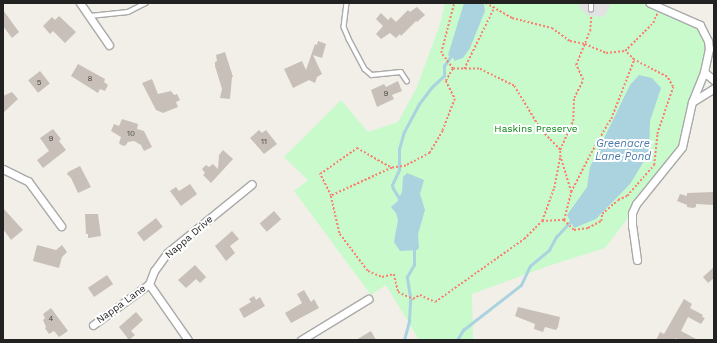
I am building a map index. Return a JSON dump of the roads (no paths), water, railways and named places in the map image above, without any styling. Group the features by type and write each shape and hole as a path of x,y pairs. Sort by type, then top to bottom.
{"street":[{"path":"80,3 109,45"},
{"path":"637,260 632,226 632,213 636,204 682,146 692,102 704,72 709,49 704,32 700,25 650,3"},
{"path":"704,72 714,80"},
{"path":"692,102 714,88"},
{"path":"3,169 28,182 61,226"},
{"name":"Nappa Drive","path":"149,284 154,271 167,253 252,184"},
{"path":"149,284 188,340"},
{"name":"Nappa Lane","path":"93,325 149,284"},
{"path":"301,340 368,299"}],"lane":[{"path":"90,16 128,12 146,3"},
{"path":"347,3 344,27 365,69 372,75 401,72 407,82"},
{"path":"591,10 592,3"}],"water":[{"path":"464,3 482,3 485,11 470,48 463,58 454,61 454,59 448,55"},
{"name":"Greenacre Lane Pond","path":"639,75 652,78 661,88 650,121 649,153 630,184 596,219 574,228 567,215 587,187 590,167 630,85"},
{"path":"407,173 424,180 420,194 425,210 418,234 419,248 417,250 400,251 394,242 398,220 396,213 391,207 397,202 402,192 403,177"}],"waterway":[{"path":"400,200 392,185 399,170 399,149 404,132 419,104 432,87 444,76 444,66 452,54"},
{"path":"457,340 463,330 521,285 530,266 549,250 556,237 571,221"},
{"path":"410,297 407,277 414,265 414,247"},
{"path":"404,340 409,321 410,299"}],"park label":[{"name":"Haskins Preserve","path":"536,129"}]}
